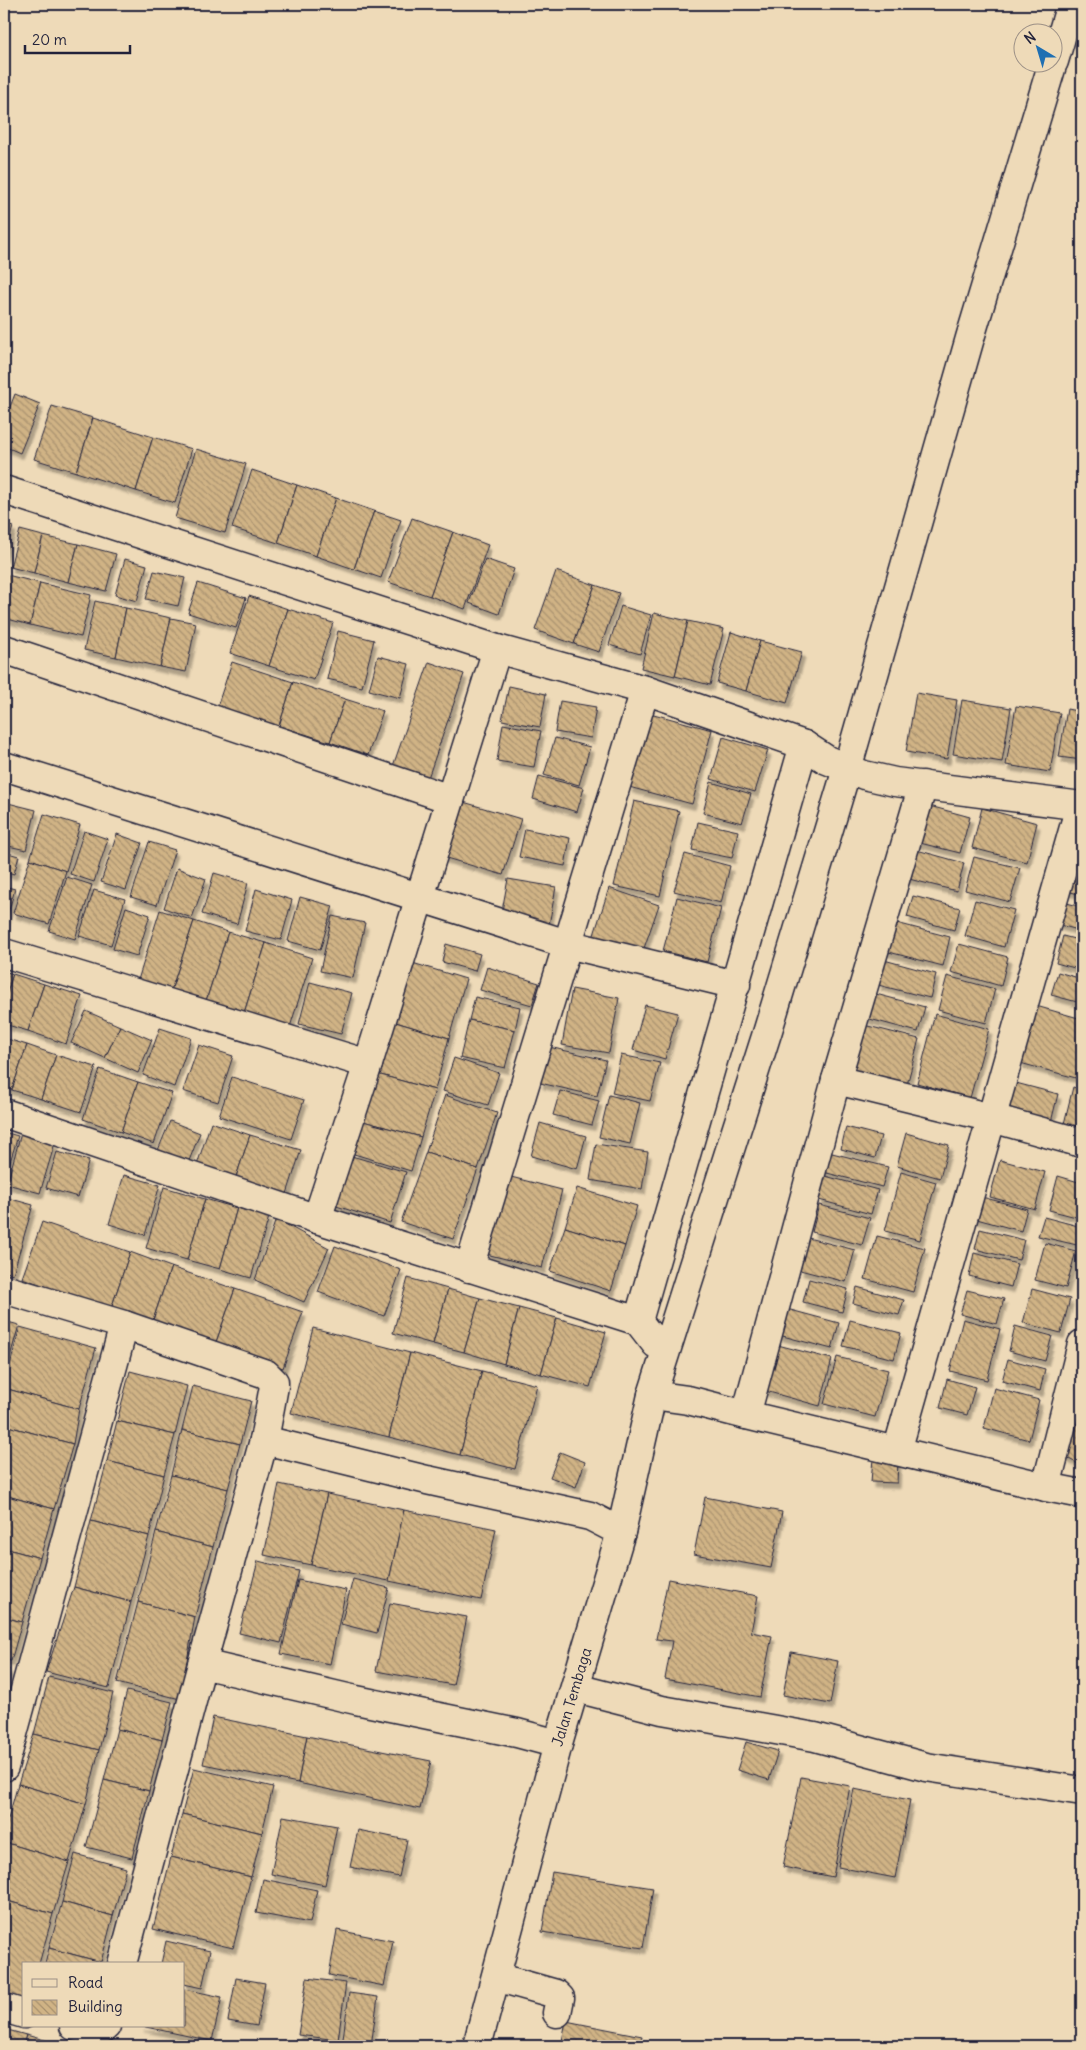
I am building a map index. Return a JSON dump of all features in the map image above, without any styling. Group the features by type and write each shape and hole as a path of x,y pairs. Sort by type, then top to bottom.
{"street":[{"name":"Jalan Tembaga","path":"1064,27 1071,4"},
{"name":"Jalan Tembaga","path":"477,2046 513,1982 558,1744 621,1532 652,1395 768,1030 855,772 970,338 1050,72"},
{"path":"4,490 497,649 646,690 804,745 827,760 855,772 895,782 1081,806 897,1451"},
{"path":"4,649 450,799"},
{"path":"317,1219 368,1064 497,649"},
{"path":"469,1268 646,690"},
{"path":"638,1321 804,745"},
{"path":"4,766 567,944 736,985"},
{"path":"734,1412 836,1080 923,785"},
{"path":"4,952 368,1064"},
{"path":"836,1080 992,1118 1082,1143"},
{"path":"4,1113 317,1219 638,1321 656,1344 666,1348"},
{"path":"4,1290 124,1325 266,1374 274,1382 264,1440 123,1962"},
{"path":"4,1767 124,1325"},
{"path":"1046,1487 1082,1344"},
{"path":"652,1395 688,1400 1046,1487 1082,1494"},
{"path":"264,1440 427,1480 590,1516 621,1532"},
{"path":"202,1664 558,1744"},
{"path":"576,1688 662,1710 815,1737 926,1767 1082,1791"},
{"path":"513,1982 559,1995 557,2013"},
{"path":"4,2008 22,2013"},
{"path":"83,2028 96,2031 104,2028"}],"building":[{"path":"15,394 40,404 20,453 4,446 4,422"},
{"path":"52,406 93,418 76,472 34,459"},
{"path":"93,418 153,437 136,491 76,472"},
{"path":"153,437 192,449 175,503 136,491"},
{"path":"196,449 246,464 225,533 175,518"},
{"path":"252,470 297,485 278,543 232,528"},
{"path":"297,485 336,498 316,556 278,543"},
{"path":"336,498 374,511 354,569 316,556"},
{"path":"374,511 401,520 381,578 354,569"},
{"path":"412,518 453,532 430,596 388,582"},
{"path":"4,524 13,527 4,557"},
{"path":"20,530 43,536 34,573 10,567"},
{"path":"453,532 488,545 465,609 430,596"},
{"path":"43,536 78,544 68,582 34,573"},
{"path":"78,544 116,554 106,591 68,582"},
{"path":"125,559 147,565 137,601 115,595"},
{"path":"485,559 514,569 499,614 469,603"},
{"path":"154,571 185,578 178,606 146,599"},
{"path":"556,571 595,585 574,644 535,630"},
{"path":"4,574 7,575 4,590"},
{"path":"7,575 40,583 30,625 4,618 4,590"},
{"path":"40,583 91,595 81,637 30,625"},
{"path":"198,583 246,598 236,628 188,613"},
{"path":"595,585 619,593 599,652 574,644"},
{"path":"249,596 288,609 269,666 230,653"},
{"path":"95,601 126,608 116,657 84,650"},
{"path":"621,606 651,615 640,654 609,645"},
{"path":"126,608 171,618 160,667 116,657"},
{"path":"288,609 333,623 314,680 269,666"},
{"path":"654,613 688,621 675,676 641,668"},
{"path":"171,618 196,623 186,672 160,667"},
{"path":"688,621 724,629 710,685 675,676"},
{"path":"338,631 374,640 362,687 327,679"},
{"path":"731,632 760,641 746,691 717,683"},
{"path":"760,641 802,652 787,703 746,691"},
{"path":"378,656 409,664 400,698 369,690"},
{"path":"232,662 293,682 279,726 217,707"},
{"path":"429,662 464,674 428,778 393,766"},
{"path":"293,682 345,699 330,742 279,726"},
{"path":"509,686 546,694 540,727 502,720"},
{"path":"916,693 957,700 947,759 906,752"},
{"path":"345,699 383,711 368,755 330,742"},
{"path":"962,700 1011,708 1002,762 953,754"},
{"path":"560,701 596,707 591,738 555,732"},
{"path":"1016,706 1060,713 1050,772 1006,765"},
{"path":"1067,709 1082,712 1082,760 1059,757"},
{"path":"650,713 712,730 692,804 629,787"},
{"path":"503,724 541,731 534,767 497,761"},
{"path":"723,737 768,750 755,792 711,779"},
{"path":"555,738 590,747 579,785 544,775"},
{"path":"539,776 584,788 577,812 533,799"},
{"path":"711,782 751,794 742,823 703,813"},
{"path":"460,801 521,819 503,875 443,857"},
{"path":"634,801 679,811 660,896 614,886"},
{"path":"4,802 36,810 26,850 4,845"},
{"path":"926,805 970,817 960,853 916,842"},
{"path":"982,808 1037,823 1027,862 972,848"},
{"path":"44,814 80,825 66,871 30,859"},
{"path":"698,822 738,831 732,858 692,850"},
{"path":"525,829 570,838 565,866 519,857"},
{"path":"84,831 108,839 94,882 70,874"},
{"path":"117,834 142,843 126,890 101,882"},
{"path":"149,842 175,850 157,905 131,897"},
{"path":"913,849 964,863 957,891 905,878"},
{"path":"4,852 19,856 14,874 4,871"},
{"path":"685,854 730,866 721,903 674,891"},
{"path":"974,857 1020,868 1010,902 965,890"},
{"path":"30,859 66,871 49,924 13,913"},
{"path":"1067,863 1082,867 1082,895 1060,889"},
{"path":"177,868 206,879 192,918 164,908"},
{"path":"214,873 248,883 237,924 202,914"},
{"path":"67,877 92,885 75,939 49,931"},
{"path":"508,879 556,887 549,925 501,916"},
{"path":"4,886 15,889 4,928"},
{"path":"609,888 659,905 642,954 593,938"},
{"path":"256,889 292,900 281,940 245,931"},
{"path":"94,890 125,899 111,945 79,936"},
{"path":"913,896 960,908 954,930 907,917"},
{"path":"300,897 333,906 320,950 288,941"},
{"path":"677,897 721,908 707,962 663,951"},
{"path":"975,900 1014,910 1004,947 965,936"},
{"path":"1063,902 1082,907 1082,931 1056,924"},
{"path":"126,907 150,915 137,956 113,949"},
{"path":"160,910 194,921 171,991 138,980"},
{"path":"332,916 365,923 353,978 320,971"},
{"path":"194,921 228,932 206,1001 171,991"},
{"path":"889,921 950,937 943,966 881,950"},
{"path":"228,932 266,943 244,1013 206,1001"},
{"path":"1063,936 1082,941 1082,970 1056,963"},
{"path":"266,943 312,958 290,1027 244,1013"},
{"path":"446,944 480,954 475,971 442,962"},
{"path":"959,944 1008,957 1001,986 951,972"},
{"path":"884,960 936,974 930,998 878,985"},
{"path":"409,962 466,979 449,1038 392,1021"},
{"path":"487,967 539,983 532,1005 480,990"},
{"path":"4,971 13,974 4,1002"},
{"path":"1058,972 1082,979 1081,1003 1051,995"},
{"path":"13,974 44,984 28,1031 4,1024 4,1002"},
{"path":"947,976 995,989 986,1023 938,1010"},
{"path":"310,982 352,993 341,1034 299,1024"},
{"path":"44,984 82,996 66,1044 28,1031"},
{"path":"572,989 619,998 609,1053 562,1045"},
{"path":"872,993 925,1007 918,1032 866,1018"},
{"path":"475,997 520,1007 515,1030 469,1020"},
{"path":"645,1005 678,1013 665,1059 633,1050"},
{"path":"1036,1006 1082,1019 1082,1056 1076,1078 1020,1063"},
{"path":"86,1011 120,1026 105,1058 71,1043"},
{"path":"935,1014 989,1029 970,1098 917,1083"},
{"path":"469,1020 515,1030 505,1068 460,1058"},
{"path":"392,1021 449,1038 435,1090 377,1074"},
{"path":"864,1025 919,1039 907,1085 852,1070"},
{"path":"120,1026 152,1040 138,1073 105,1058"},
{"path":"160,1028 191,1038 174,1087 143,1075"},
{"path":"4,1038 27,1045 12,1090 4,1088"},
{"path":"27,1045 56,1055 41,1099 12,1090"},
{"path":"199,1045 233,1056 218,1102 183,1091"},
{"path":"549,1047 606,1060 597,1096 540,1083"},
{"path":"56,1055 96,1067 81,1112 41,1099"},
{"path":"621,1055 660,1063 650,1101 612,1093"},
{"path":"454,1058 499,1073 488,1105 443,1091"},
{"path":"100,1069 138,1082 121,1132 83,1119"},
{"path":"377,1074 435,1090 421,1137 363,1121"},
{"path":"232,1077 304,1100 291,1139 219,1116"},
{"path":"138,1082 172,1093 154,1144 121,1132"},
{"path":"1012,1082 1058,1094 1050,1126 1003,1114"},
{"path":"1073,1087 1082,1090 1082,1137 1062,1132"},
{"path":"560,1091 599,1101 592,1125 553,1115"},
{"path":"445,1095 497,1113 478,1169 426,1152"},
{"path":"609,1095 640,1103 630,1144 599,1137"},
{"path":"170,1121 200,1133 185,1171 154,1160"},
{"path":"363,1121 421,1137 411,1171 354,1154"},
{"path":"211,1122 250,1135 235,1180 196,1168"},
{"path":"540,1123 586,1136 577,1169 531,1156"},
{"path":"846,1127 881,1136 875,1158 841,1149"},
{"path":"4,1132 18,1136 5,1178 4,1178"},
{"path":"21,1133 55,1143 40,1193 7,1184"},
{"path":"906,1133 949,1145 940,1178 897,1166"},
{"path":"250,1135 301,1150 286,1197 235,1180"},
{"path":"596,1144 648,1152 642,1189 590,1180"},
{"path":"824,1151 888,1167 882,1187 819,1171"},
{"path":"57,1152 89,1160 78,1197 46,1188"},
{"path":"426,1152 478,1169 453,1239 401,1222"},
{"path":"345,1154 406,1172 390,1223 330,1204"},
{"path":"1000,1160 1045,1172 1035,1209 990,1197"},
{"path":"901,1172 936,1182 920,1240 885,1231"},
{"path":"124,1175 160,1185 145,1235 109,1224"},
{"path":"507,1176 562,1190 542,1268 486,1254"},
{"path":"825,1176 878,1190 871,1214 819,1200"},
{"path":"1058,1176 1082,1183 1082,1210 1080,1218 1049,1210"},
{"path":"164,1187 205,1199 187,1260 146,1248"},
{"path":"577,1188 637,1206 625,1246 565,1227"},
{"path":"978,1196 1027,1209 1021,1231 973,1218"},
{"path":"4,1197 33,1205 13,1274 4,1271"},
{"path":"205,1199 237,1208 220,1269 187,1260"},
{"path":"819,1205 870,1218 862,1245 812,1232"},
{"path":"237,1208 269,1217 251,1278 220,1269"},
{"path":"1044,1217 1082,1227 1077,1245 1038,1236"},
{"path":"276,1219 329,1248 304,1302 255,1280"},
{"path":"42,1222 130,1252 111,1309 22,1278"},
{"path":"565,1227 625,1246 611,1291 550,1271"},
{"path":"980,1229 1024,1240 1019,1260 975,1249"},
{"path":"877,1236 925,1248 913,1292 865,1279"},
{"path":"808,1238 855,1250 846,1282 800,1270"},
{"path":"1045,1243 1076,1251 1066,1288 1035,1280"},
{"path":"335,1246 401,1270 384,1316 318,1292"},
{"path":"130,1252 171,1267 152,1323 111,1309"},
{"path":"974,1253 1017,1264 1011,1287 969,1276"},
{"path":"171,1267 235,1289 215,1345 152,1323"},
{"path":"408,1278 448,1289 433,1344 393,1333"},
{"path":"809,1279 848,1289 842,1312 803,1302"},
{"path":"857,1287 904,1300 899,1315 853,1303"},
{"path":"235,1289 303,1312 283,1368 215,1345"},
{"path":"448,1289 480,1298 464,1352 433,1344"},
{"path":"1032,1289 1070,1299 1061,1333 1023,1323"},
{"path":"967,1290 1004,1299 997,1324 960,1314"},
{"path":"480,1298 519,1308 504,1364 464,1352"},
{"path":"519,1308 557,1318 541,1374 504,1364"},
{"path":"783,1308 839,1323 832,1349 775,1334"},
{"path":"557,1318 606,1332 590,1387 541,1374"},
{"path":"963,1319 1000,1329 987,1380 950,1371"},
{"path":"850,1320 901,1333 894,1359 843,1346"},
{"path":"4,1321 19,1325 4,1377"},
{"path":"1015,1326 1052,1336 1045,1361 1009,1351"},
{"path":"20,1327 96,1348 79,1409 4,1388"},
{"path":"313,1328 410,1353 389,1437 291,1413"},
{"path":"770,1343 832,1359 820,1406 758,1389"},
{"path":"410,1353 482,1371 460,1455 389,1437"},
{"path":"837,1357 888,1370 875,1417 824,1404"},
{"path":"1008,1359 1045,1369 1040,1391 1002,1381"},
{"path":"130,1371 187,1386 175,1435 117,1421"},
{"path":"482,1371 537,1385 515,1469 460,1455"},
{"path":"947,1379 975,1387 967,1415 940,1408"},
{"path":"193,1386 251,1401 240,1444 182,1430"},
{"path":"4,1388 79,1409 73,1444 4,1425"},
{"path":"994,1388 1039,1400 1029,1440 984,1428"},
{"path":"1074,1417 1082,1421 1082,1466 1056,1452"},
{"path":"117,1421 175,1435 164,1475 107,1461"},
{"path":"4,1425 73,1444 54,1509 4,1495"},
{"path":"182,1430 240,1444 228,1489 171,1475"},
{"path":"560,1452 585,1462 576,1487 550,1477"},
{"path":"873,1458 898,1460 897,1483 871,1482"},
{"path":"107,1461 164,1475 149,1536 91,1521"},
{"path":"171,1475 228,1489 213,1547 156,1532"},
{"path":"279,1484 327,1494 311,1565 264,1555"},
{"path":"327,1494 404,1510 389,1581 311,1565"},
{"path":"4,1495 54,1509 40,1558 4,1548"},
{"path":"705,1497 782,1512 771,1568 694,1554"},
{"path":"404,1510 496,1529 481,1600 389,1581"},
{"path":"91,1521 149,1536 131,1602 74,1587"},
{"path":"156,1532 213,1547 195,1617 138,1602"},
{"path":"4,1548 40,1558 22,1622 4,1617"},
{"path":"258,1561 299,1571 281,1643 239,1633"},
{"path":"353,1579 389,1588 377,1633 341,1624"},
{"path":"668,1579 758,1596 751,1632 772,1636 760,1697 665,1679 672,1641 656,1639"},
{"path":"298,1580 346,1590 330,1664 281,1654"},
{"path":"74,1587 131,1602 109,1688 46,1672"},
{"path":"138,1602 195,1617 180,1699 117,1683"},
{"path":"390,1603 467,1617 453,1685 376,1671"},
{"path":"4,1617 22,1622 11,1661 4,1659"},
{"path":"791,1652 838,1661 830,1704 783,1695"},
{"path":"4,1668 9,1669 4,1691"},
{"path":"49,1677 113,1693 99,1750 34,1734"},
{"path":"127,1691 172,1702 162,1740 117,1729"},
{"path":"213,1717 307,1736 298,1783 203,1764"},
{"path":"117,1729 162,1740 149,1791 104,1780"},
{"path":"34,1734 99,1750 86,1804 18,1784"},
{"path":"307,1736 431,1761 420,1809 298,1783"},
{"path":"746,1742 778,1751 769,1780 737,1770"},
{"path":"194,1768 273,1787 262,1833 182,1814"},
{"path":"801,1777 850,1786 833,1877 783,1867"},
{"path":"104,1780 149,1791 132,1858 86,1847"},
{"path":"18,1784 86,1804 69,1862 4,1842 4,1833"},
{"path":"854,1789 910,1800 895,1878 838,1867"},
{"path":"182,1814 262,1833 251,1877 171,1857"},
{"path":"283,1816 337,1826 325,1885 271,1874"},
{"path":"358,1830 407,1840 399,1877 350,1867"},
{"path":"4,1842 69,1862 53,1914 4,1900"},
{"path":"75,1854 126,1868 113,1916 62,1902"},
{"path":"171,1857 251,1877 233,1948 153,1929"},
{"path":"552,1872 653,1888 643,1948 542,1932"},
{"path":"263,1879 317,1890 310,1923 256,1913"},
{"path":"4,1900 53,1914 40,1962 22,1962 22,2000 4,1995"},
{"path":"62,1902 113,1916 101,1962 49,1948"},
{"path":"337,1930 393,1941 384,1986 329,1975"},
{"path":"166,1941 210,1951 202,1988 185,1984 185,1962 161,1962"},
{"path":"49,1948 101,1962 46,1962"},
{"path":"236,1978 265,1983 257,2026 228,2021"},
{"path":"307,1978 346,1983 338,2040 298,2035"},
{"path":"185,1989 222,1997 212,2041 150,2028 185,2028"},
{"path":"349,1993 378,1997 371,2046 342,2046"},
{"path":"566,2021 642,2036 640,2046 561,2046"},
{"path":"4,2029 26,2035 23,2046 4,2046"},
{"path":"26,2035 63,2045 23,2046"}]}
